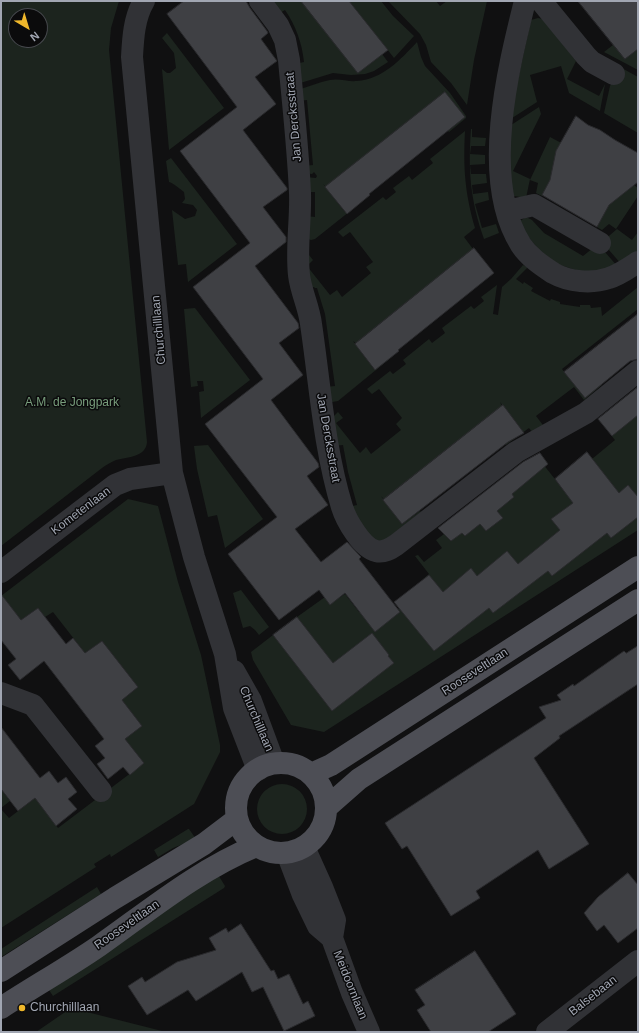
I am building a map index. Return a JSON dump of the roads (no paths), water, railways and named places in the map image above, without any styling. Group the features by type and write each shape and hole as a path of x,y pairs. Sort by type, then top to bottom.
{"main road":[{"name":"Rooseveltlaan","path":"311,774 332,765 638,567"},
{"path":"326,808 359,779 638,600"},
{"path":"287,763 300,767 311,774 318,781 322,790 326,808 324,823 316,837 296,850 271,852 256,846 247,839 237,819 236,800 244,782 266,766 287,763"},
{"path":"1,971 115,898 204,844 237,819"},
{"name":"Rooseveltlaan","path":"1,1008 98,946 166,897 217,864 256,846"}],"street":[{"name":"Churchilllaan","path":"144,1 140,8 134,27 132,57 172,473 194,557 225,654 250,701 266,766"},
{"name":"Jan Dercksstraat","path":"260,1 278,26 285,40 289,60 300,195 298,258 299,274 302,291 311,321 331,463 342,507 347,520 366,545 376,551 386,551 396,545 516,452 586,413 638,371"},
{"path":"525,1 514,46 501,125 500,174 503,195 512,227 521,244 541,266 557,275 577,281 593,281 609,278 638,262"},
{"path":"541,1 586,56 592,62 614,74"},
{"path":"507,211 534,205 600,243"},
{"name":"Kometenlaan","path":"1,572 115,485 130,479 172,473"},
{"path":"1,693 33,705 101,791"},
{"name":"Meidoornlaan","path":"296,850 302,895 318,926 332,938 352,993 369,1032"},
{"name":"Balsebaan","path":"547,1032 638,960"}],"place":[{"name":"Churchilllaan","path":"22,1008"}],"park label":[{"name":"A.M. de Jongpark","path":"72,403"}]}
